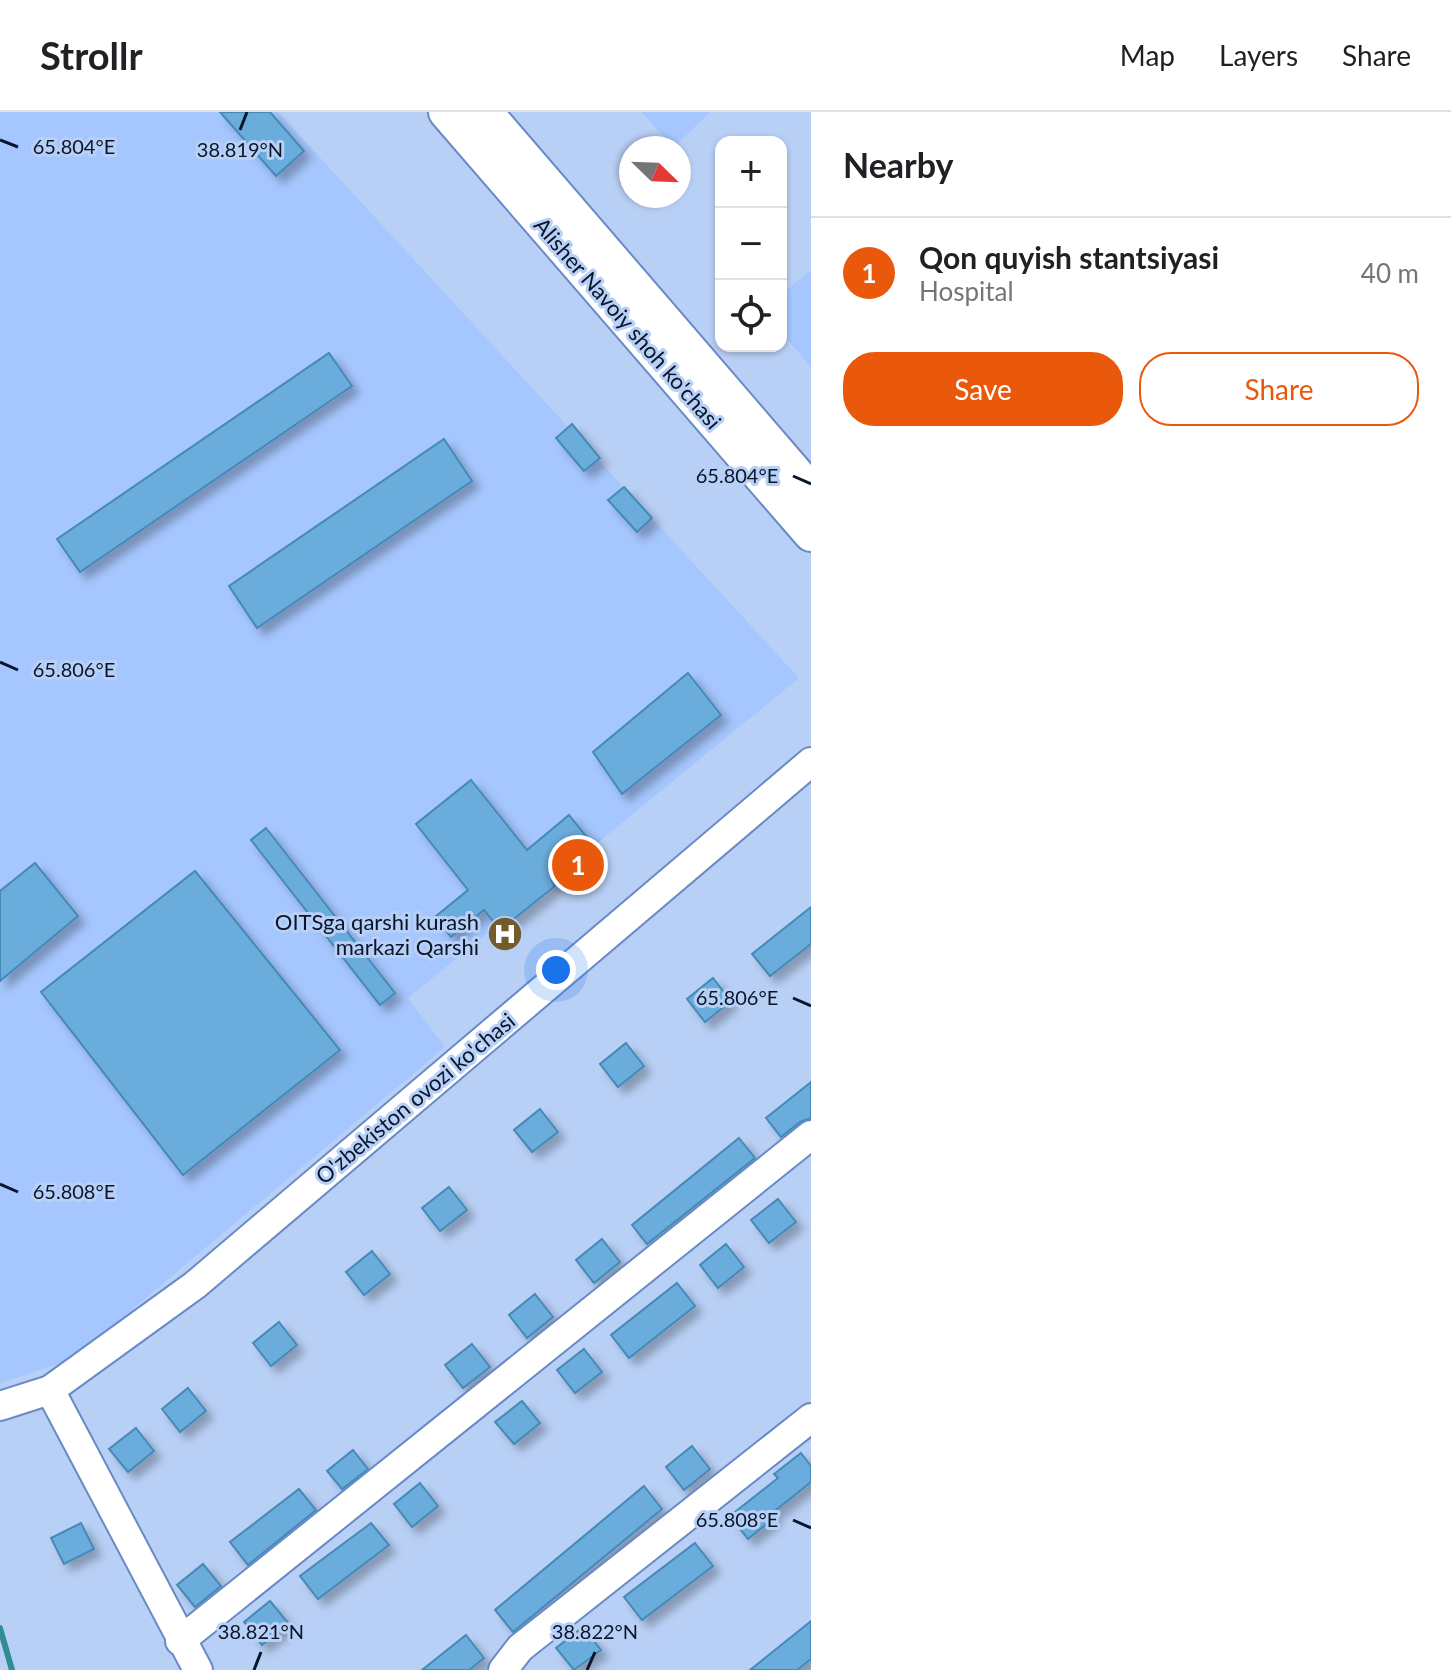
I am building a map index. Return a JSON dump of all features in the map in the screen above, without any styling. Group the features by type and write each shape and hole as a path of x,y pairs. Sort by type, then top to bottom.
{"main road":[{"name":"Alisher Navoiy shoh ko'chasi","path":"446,112 811,534"},
{"name":"Alisher Navoiy shoh ko'chasi","path":"485,112 811,491"}],"street":[{"name":"O'zbekiston ovozi ko'chasi","path":"0,1406 50,1390 195,1285 811,762"},
{"path":"180,1641 811,1135"},
{"path":"50,1390 198,1670"},
{"path":"503,1670 520,1648 811,1418"}],"shaded area":[{"path":"0,112 278,112 799,678 408,998 445,1047 73,1359 0,1383"},
{"path":"642,112 710,112 685,136 663,136"},
{"path":"811,270 811,367 787,339 787,290"}],"building":[{"path":"220,112 270,112 304,151 276,176"},
{"path":"329,353 352,386 80,572 57,539"},
{"path":"572,424 600,458 584,471 556,438"},
{"path":"444,439 472,481 257,628 229,586"},
{"path":"624,487 652,518 637,532 608,500"},
{"path":"688,673 721,715 622,794 593,752"},
{"path":"471,780 527,850 569,815 594,846 552,881 555,886 500,930 484,910 451,937 435,917 468,890 416,824"},
{"path":"266,828 395,993 380,1005 251,840"},
{"path":"35,863 78,916 0,981 0,891"},
{"path":"195,871 340,1050 183,1175 41,992"},
{"path":"811,907 811,944 770,976 752,954"},
{"path":"713,978 731,1001 705,1022 687,999"},
{"path":"626,1043 644,1066 618,1087 600,1064"},
{"path":"811,1082 811,1118 800,1122 781,1137 766,1118"},
{"path":"540,1109 558,1132 532,1152 514,1130"},
{"path":"739,1138 755,1158 647,1244 632,1225"},
{"path":"449,1187 467,1210 440,1231 422,1208"},
{"path":"778,1199 796,1222 769,1243 751,1220"},
{"path":"602,1239 620,1262 594,1283 576,1260"},
{"path":"726,1244 744,1267 718,1288 700,1265"},
{"path":"372,1251 390,1274 364,1295 346,1272"},
{"path":"677,1283 695,1306 629,1358 611,1335"},
{"path":"535,1294 553,1317 527,1338 509,1315"},
{"path":"279,1322 297,1345 271,1366 253,1343"},
{"path":"472,1344 490,1367 463,1388 445,1365"},
{"path":"584,1349 602,1372 575,1393 557,1370"},
{"path":"188,1388 206,1411 180,1432 162,1409"},
{"path":"522,1401 540,1423 514,1444 495,1422"},
{"path":"136,1428 154,1451 128,1472 109,1449"},
{"path":"692,1446 710,1469 684,1490 666,1467"},
{"path":"353,1450 368,1469 342,1489 327,1471"},
{"path":"801,1453 811,1466 811,1482 771,1514 774,1518 748,1539 730,1516 778,1478 774,1474"},
{"path":"420,1483 438,1506 412,1527 394,1504"},
{"path":"644,1486 662,1509 513,1632 495,1610"},
{"path":"299,1489 316,1510 248,1565 230,1542"},
{"path":"81,1523 94,1549 64,1564 51,1538"},
{"path":"371,1523 389,1545 318,1599 300,1576"},
{"path":"695,1543 713,1566 642,1620 624,1597"},
{"path":"203,1564 221,1586 195,1607 177,1585"},
{"path":"270,1601 289,1624 262,1645 244,1622"},
{"path":"811,1621 811,1659 797,1670 750,1670"},
{"path":"583,1627 601,1650 574,1670 556,1648"},
{"path":"466,1635 484,1658 469,1670 422,1670"}],"waterway":[{"path":"0,1628 12,1670"}],"place":[{"name":"Qon quyish stantsiyasi","path":"578,865"},
{"name":"OITSga qarshi kurash markazi Qarshi","path":"505,934"}]}
